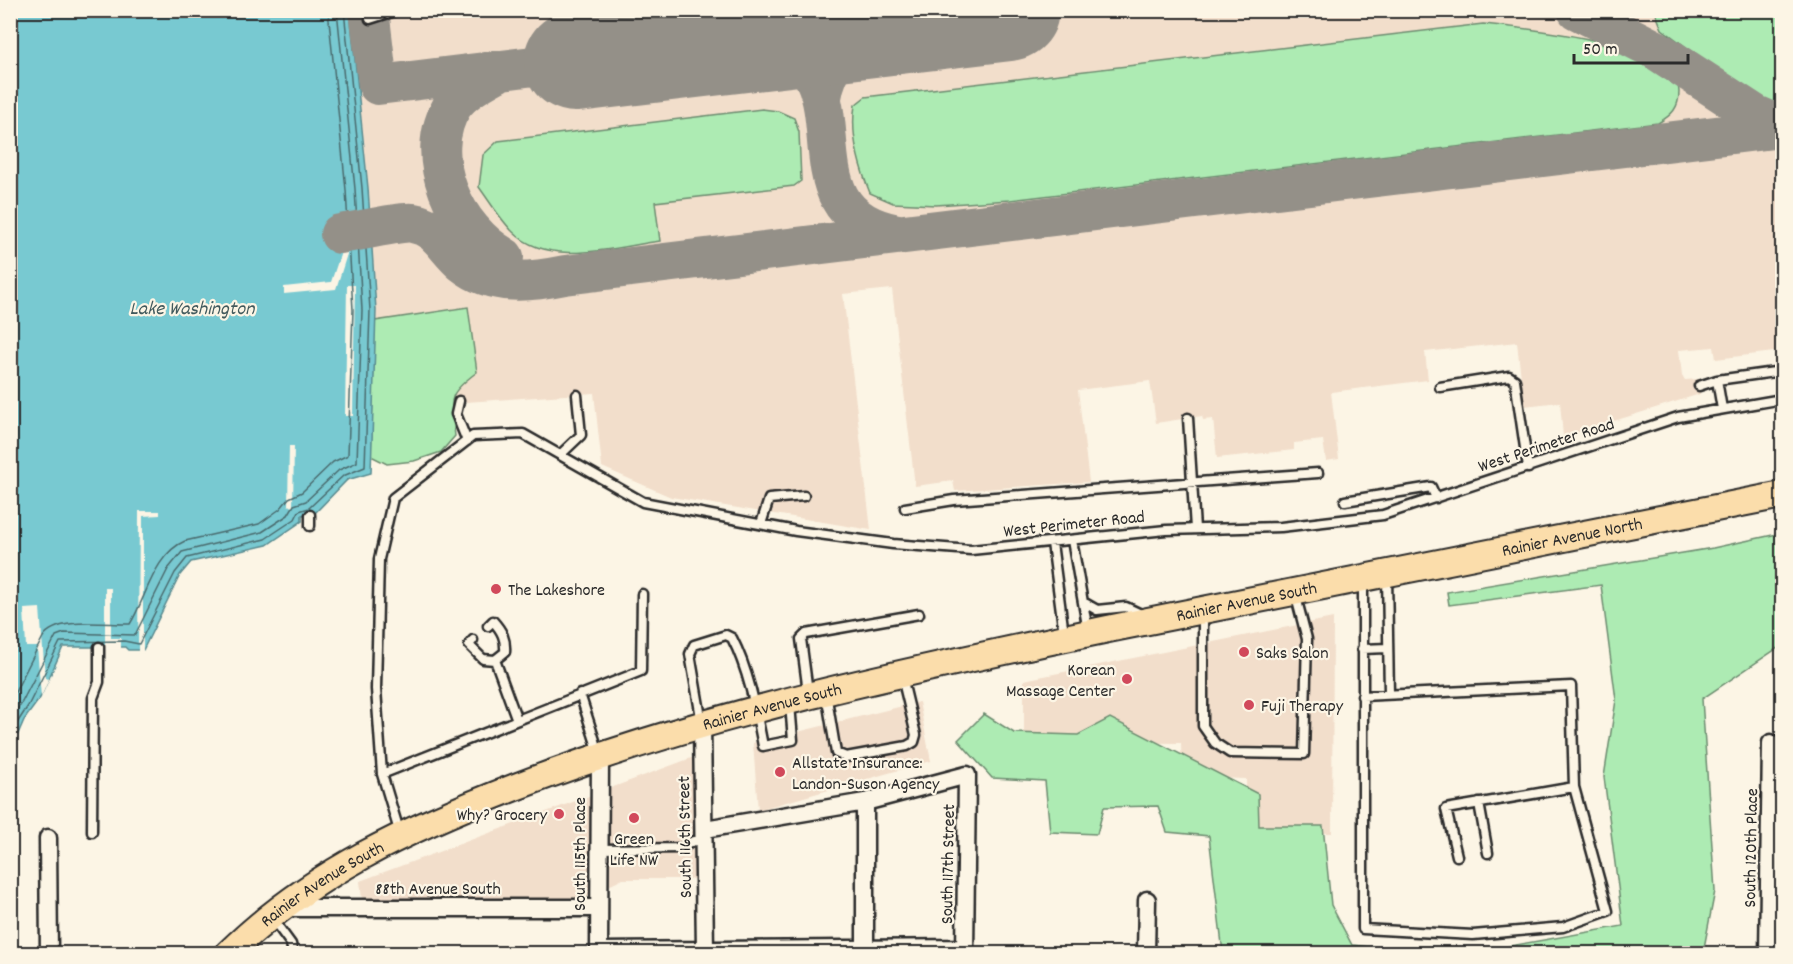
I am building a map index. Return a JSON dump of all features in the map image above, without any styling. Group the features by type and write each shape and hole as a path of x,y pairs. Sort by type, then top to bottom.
{"main road":[{"name":"Rainier Avenue North","path":"1375,575 1782,495"},
{"name":"Rainier Avenue South","path":"233,951 274,912 326,874 400,834 600,754 702,723 901,674 1203,609 1375,575"}],"street":[{"name":"South 116th Street","path":"702,723 705,951"},
{"name":"South 120th Place","path":"1768,954 1771,743"},
{"name":"South 115th Place","path":"599,952 600,754"},
{"name":"South 117th Street","path":"865,802 967,776 965,951"},
{"path":"704,835 865,802 865,950"},
{"path":"48,838 49,954"},
{"path":"1146,954 1147,900"},
{"name":"88th Avenue South","path":"274,912 598,908"},
{"path":"599,952 965,951"}],"lane":[{"path":"370,19 398,10"},
{"path":"1699,386 1717,380 1782,371"},
{"path":"1440,387 1509,376 1515,380 1528,468"},
{"path":"1717,380 1722,409"},
{"path":"560,455 581,435 577,395"},
{"name":"West Perimeter Road","path":"382,774 376,689 379,559 393,498 473,436 523,434 643,502 761,524 893,544 971,550 1195,529 1281,527 1383,515 1678,417 1782,399"},
{"path":"459,401 456,414 467,441"},
{"path":"1188,418 1195,529"},
{"path":"905,508 954,500 1318,473"},
{"path":"1345,501 1431,487 1436,498"},
{"path":"761,524 769,499 804,496"},
{"path":"310,515 310,526"},
{"path":"1072,540 1083,602 1076,636"},
{"path":"1052,543 1076,636"},
{"path":"1375,575 1389,648 1389,694"},
{"path":"1362,696 1571,686 1574,787 1608,911 1563,927 1473,935 1363,929 1362,696 1362,649 1375,575"},
{"path":"1203,609 1203,726 1215,743 1230,753 1304,754 1307,639 1295,590"},
{"path":"400,834 382,774 641,671 642,594"},
{"path":"1083,602 1103,611 1126,607 1154,620"},
{"path":"901,674 916,735 914,742 907,747 846,757 836,753 808,696 801,639 806,634 919,614"},
{"path":"473,640 469,645 483,659 495,660 505,652 506,642 501,630 493,621 488,626"},
{"path":"702,723 690,654 694,645 713,638 726,635 732,638 756,709 763,746 793,740 808,696"},
{"path":"92,832 93,699 99,682 99,647"},
{"path":"1362,649 1389,648"},
{"path":"495,660 517,720"},
{"path":"580,694 600,754"},
{"path":"1457,856 1446,809 1574,787"},
{"path":"1479,803 1488,853"},
{"path":"599,849 682,848 704,835"},
{"path":"274,912 291,944 293,954"}],"shaded area":[{"path":"350,11 1782,11 1782,351 1716,359 1714,347 1679,350 1682,375 1685,380 1699,379 1700,394 1563,437 1560,402 1524,406 1517,342 1425,352 1428,380 1331,392 1339,459 1326,461 1323,440 1294,443 1294,450 1217,458 1213,419 1203,420 1202,416 1156,423 1150,381 1078,390 1089,482 955,491 953,481 915,486 892,289 843,294 871,530 671,497 602,467 594,393 466,402 451,399 468,307 375,321 368,188"},
{"path":"1333,618 1332,833 1246,832 1246,779 1182,777 1181,743 1024,742 1024,680"},
{"path":"919,702 931,761 758,810 753,743"},
{"path":"694,757 697,772 695,879 623,879 580,900 362,899 360,881"}],"green space":[{"path":"1658,11 1782,11 1782,109 1773,109 1757,99 1662,29 1656,14"},
{"path":"1483,24 1594,40 1653,60 1672,75 1679,92 1676,107 1671,114 1658,123 1010,200 936,205 893,203 870,193 856,150 855,105 865,97"},
{"path":"762,109 778,111 794,118 799,132 801,181 794,186 655,202 660,241 583,252 545,249 528,243 513,232 479,187 483,155 498,141"},
{"path":"468,307 477,372 460,387 452,399 455,436 441,452 414,461 387,464 371,456 375,321"},
{"path":"1782,533 1782,645 1702,699 1715,891 1703,953 1471,953 1623,926 1604,777 1616,700 1601,585 1449,605 1447,592 1713,548"},
{"path":"984,714 1014,733 1078,735 1110,718 1258,794 1259,826 1323,826 1331,905 1352,945 1422,953 1305,954 1303,951 1223,953 1209,836 1167,832 1158,806 1104,807 1097,834 1050,832 1045,781 992,778 958,740"}],"water":[{"name":"Lake Washington","path":"11,11 350,11 368,188 376,310 371,473 347,480 314,514 302,515 302,521 267,545 191,562 180,575 143,650 128,650 125,647 63,647 40,698 24,720 11,750"}],"pier":[{"path":"360,244 361,249 348,251 336,289 284,294 284,287 331,282 343,246"},
{"path":"347,285 355,285 353,416 345,416"},
{"path":"289,446 294,446 293,507 288,505"},
{"path":"139,511 160,511 160,515 143,516 143,653 138,653"},
{"path":"105,588 111,588 111,638 121,638 121,649 105,649"},
{"path":"40,608 45,678 49,679 41,697 37,647 26,647 24,609"}],"taxiway":[{"path":"369,10 378,85 575,61"},
{"path":"1577,10 1656,50 1756,115 1782,126"},
{"path":"822,97 833,65 846,49 872,27"},
{"path":"766,38 798,56 816,81 824,111 831,172 840,199 861,221 897,234"},
{"path":"498,72 468,90 453,105 444,125 440,147 442,169 448,190 458,211 471,229 487,245 504,257"},
{"path":"340,234 407,223 422,225 441,239 463,263 475,271 499,279 526,281 1782,128"}],"runway":[{"path":"575,61 1008,10"}],"place":[{"name":"The Lakeshore","path":"496,589"},
{"name":"Saks Salon","path":"1244,652"},
{"name":"Korean Massage Center","path":"1127,679"},
{"name":"Fuji Therapy","path":"1249,705"},
{"name":"Allstate Insurance: Landon-Suson Agency","path":"780,772"},
{"name":"Why? Grocery","path":"559,814"},
{"name":"Green Life NW","path":"634,818"}]}
